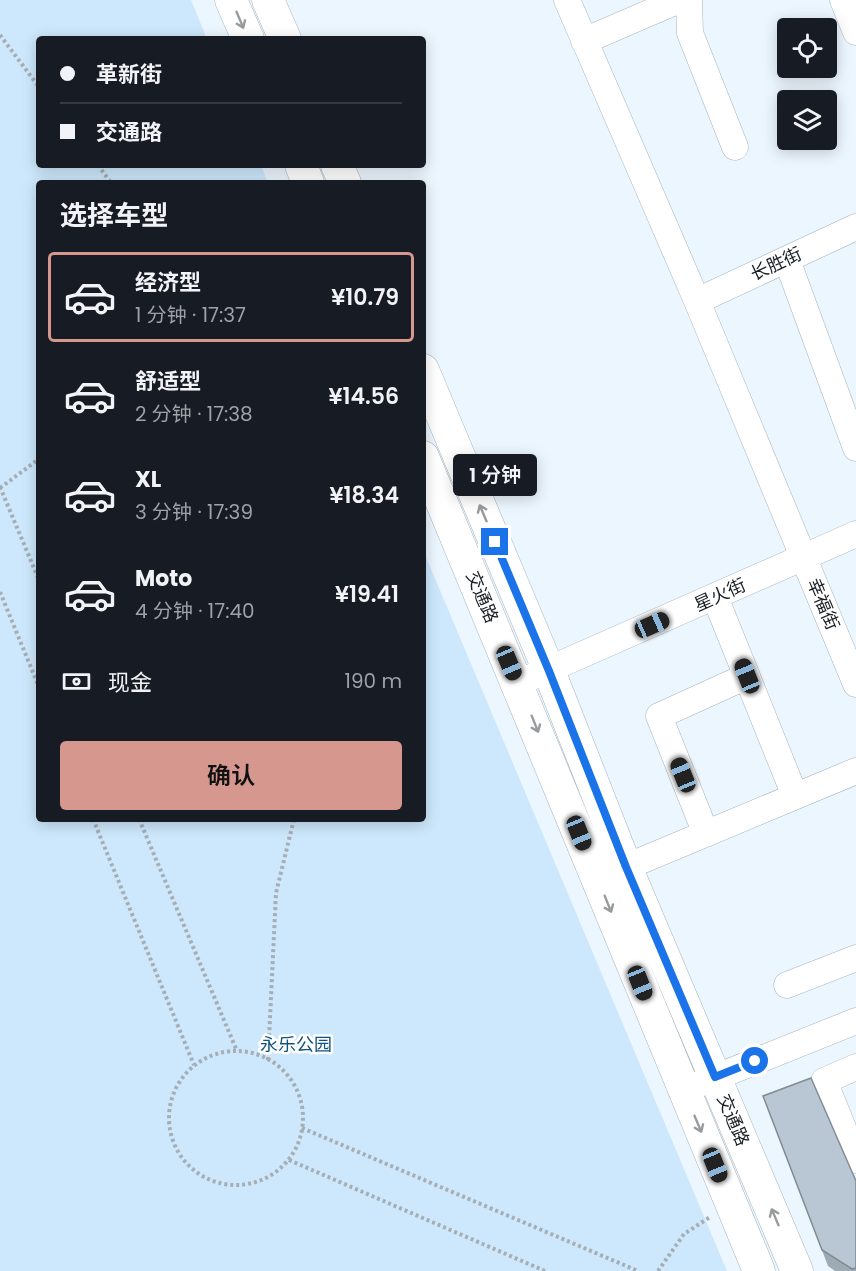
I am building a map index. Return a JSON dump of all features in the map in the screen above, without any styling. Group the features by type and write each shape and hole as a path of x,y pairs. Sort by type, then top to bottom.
{"main road":[{"path":"231,0 247,36"},
{"path":"268,0 284,36"},
{"name":"交通路","path":"426,377 549,671 626,867 797,1271"},
{"name":"交通路","path":"426,464 759,1271"}],"street":[{"name":"幸福街","path":"567,0 697,301 856,684"},
{"path":"584,41 679,0"},
{"path":"688,0 690,33 735,147"},
{"path":"843,0 856,32"},
{"name":"长胜街","path":"697,301 856,227"},
{"path":"787,260 856,448"},
{"name":"星火街","path":"518,683 856,534"},
{"path":"715,597 795,796"},
{"path":"706,834 659,716 747,676"},
{"path":"626,867 856,771"},
{"path":"788,985 856,958"},
{"path":"684,1090 856,1022"},
{"path":"856,1067 824,1081 856,1160"}],"path":[{"path":"0,35 36,83"},
{"path":"36,461 0,488 36,573"},
{"path":"0,592 36,680"},
{"path":"94,822 194,1065"},
{"path":"140,822 237,1051"},
{"path":"268,1060 276,892 293,822"},
{"path":"237,1051 259,1055 279,1067 293,1084 302,1106 302,1128 289,1160 272,1175 251,1184 228,1186 207,1179 188,1166 175,1148 169,1126 170,1103 179,1082 194,1065 214,1054 237,1051"},
{"path":"302,1128 638,1271"},
{"path":"289,1160 545,1271"},
{"path":"658,1271 684,1234 731,1203"}],"green space":[{"name":"永乐公园","path":"0,0 191,0 206,36 36,36 36,168 262,168 267,180 36,180 36,822 426,822 426,557 727,1271 0,1271"}],"building":[{"path":"811,1078 856,1181 856,1268 852,1269 822,1250 763,1096"}],"route":[{"path":"495,542 549,671 626,867 715,1077 755,1061"}]}
